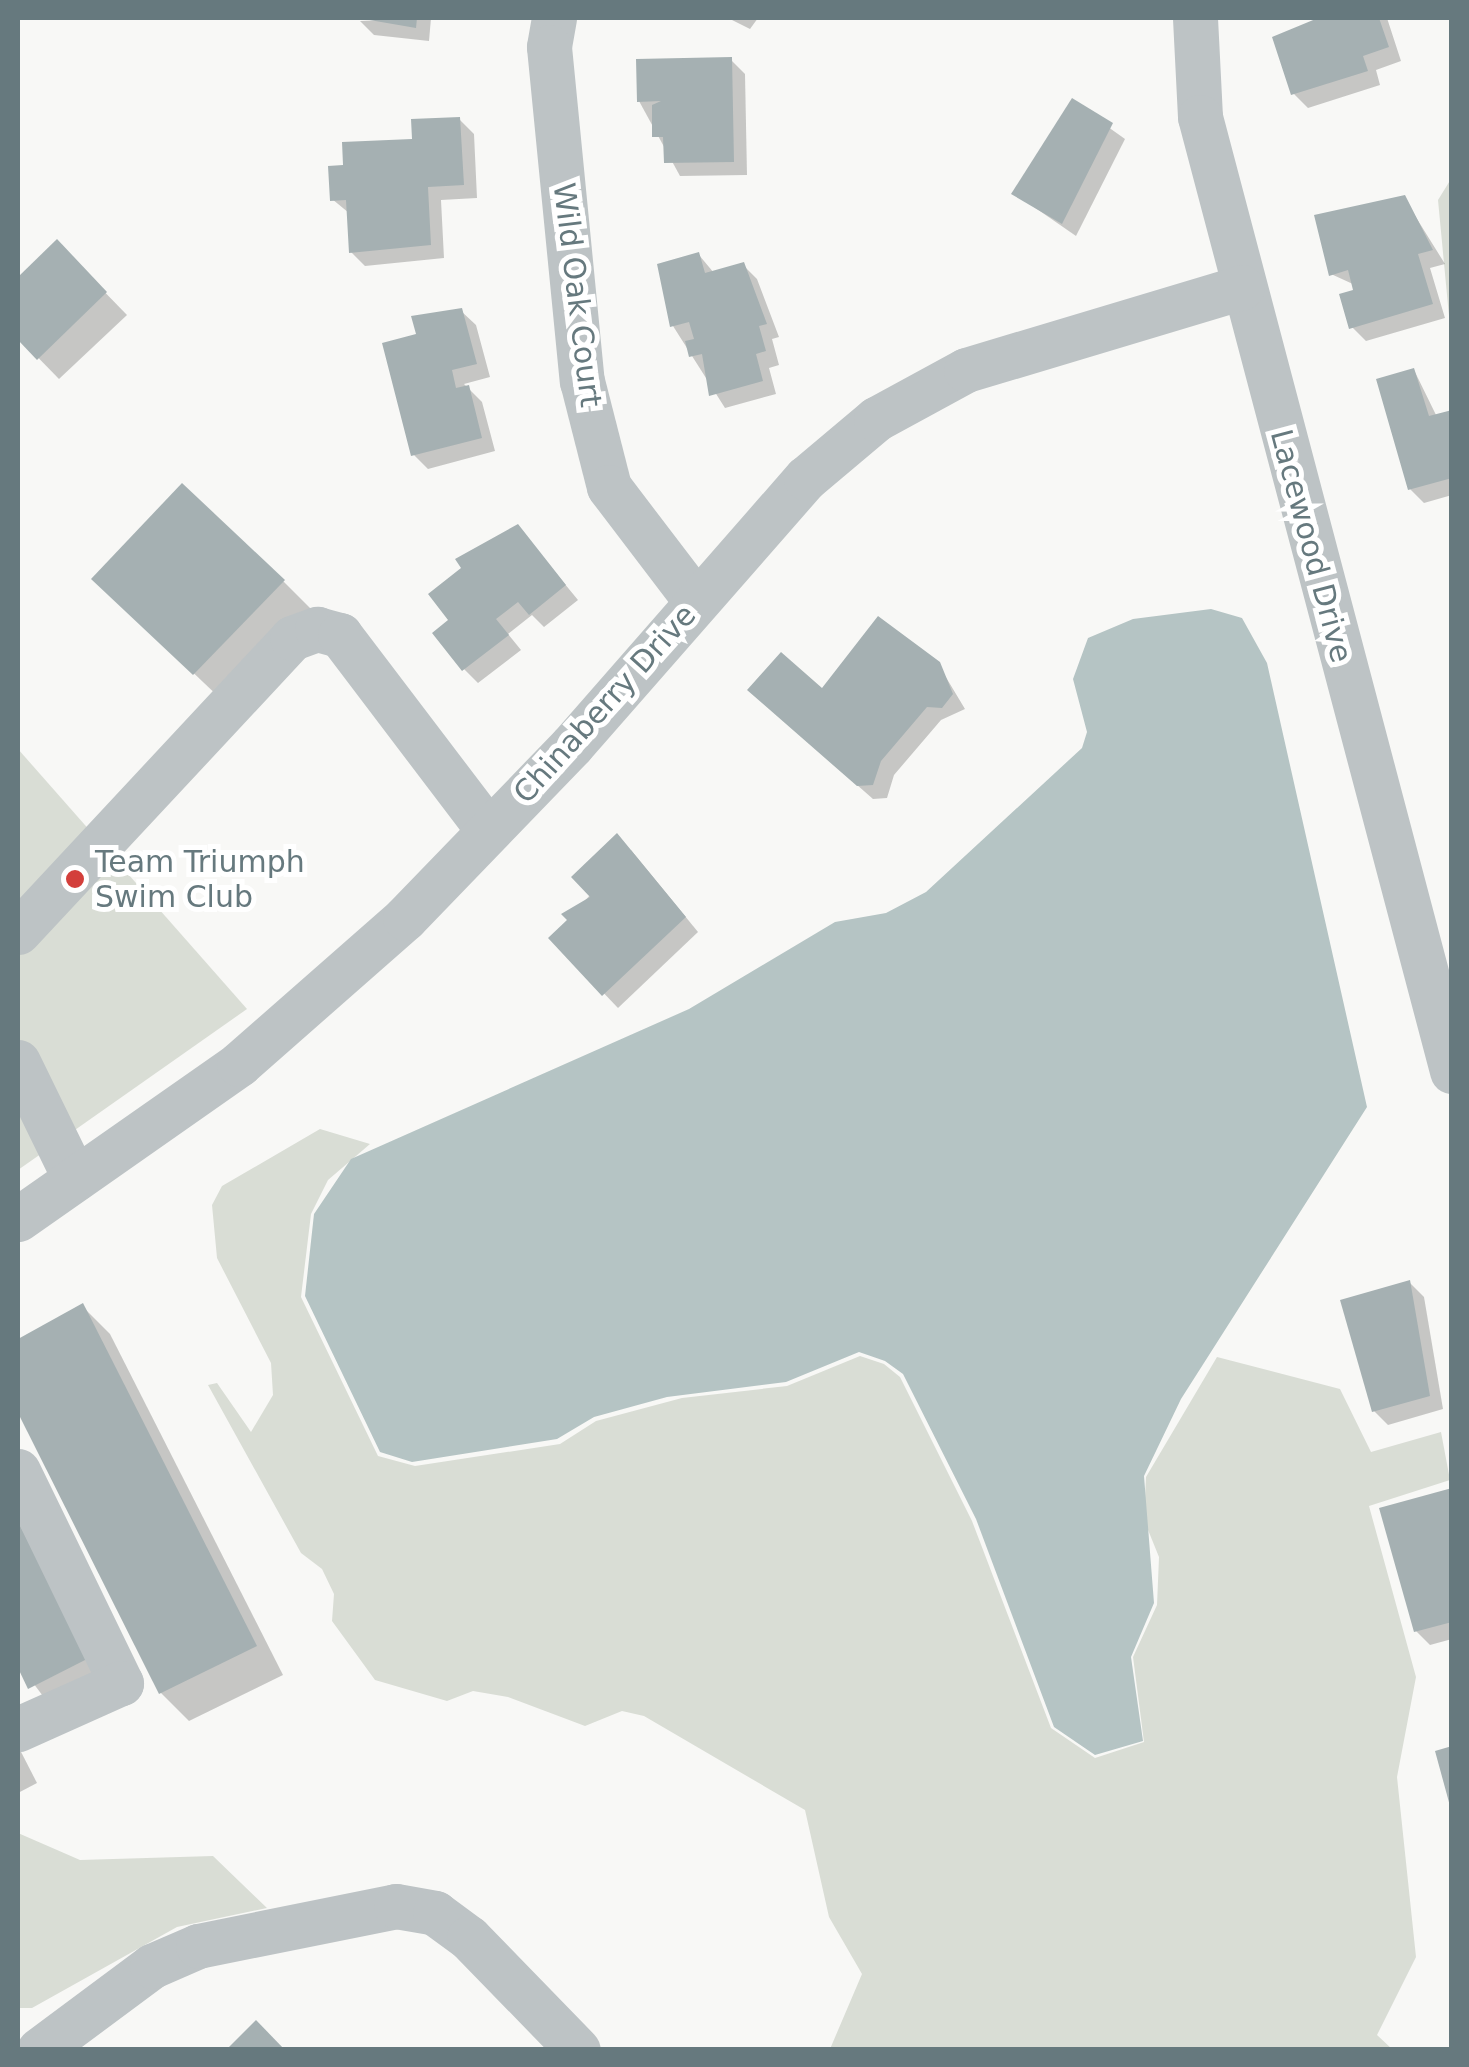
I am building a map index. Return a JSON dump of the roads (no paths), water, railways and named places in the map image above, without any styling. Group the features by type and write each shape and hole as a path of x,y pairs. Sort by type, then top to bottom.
{"street":[{"name":"Wild Oak Court","path":"554,18 582,381 609,487 696,601"},
{"name":"Lacewood Drive","path":"1195,18 1200,117 1452,1071"},
{"name":"Chinaberry Drive","path":"18,1219 238,1064 489,831 806,478 876,419 966,370 1242,287"},
{"path":"18,932 292,638 317,629 340,635 489,831"},
{"path":"18,1062 75,1179"},
{"path":"18,1471 121,1683 18,1729"},
{"path":"39,2050 152,1966 198,1946 396,1906 434,1914 469,1938 578,2050"}],"place":[{"name":"Team Triumph Swim Club","path":"75,879"}]}
